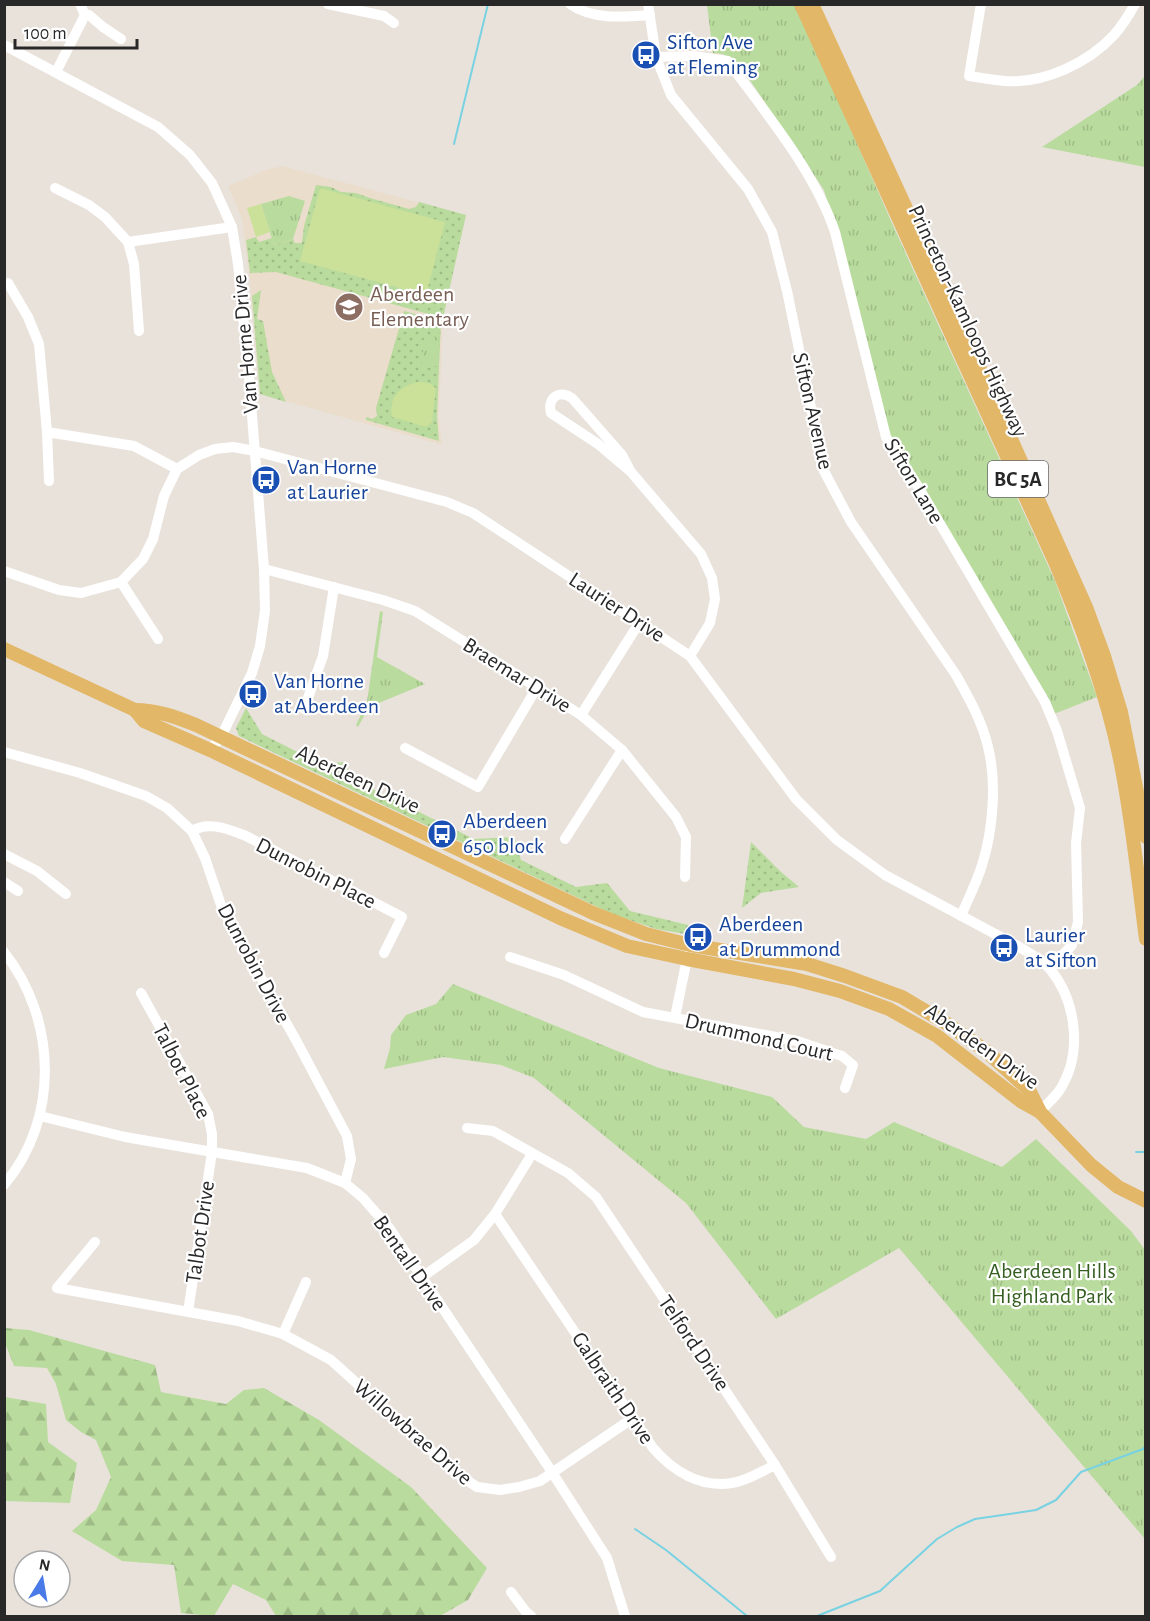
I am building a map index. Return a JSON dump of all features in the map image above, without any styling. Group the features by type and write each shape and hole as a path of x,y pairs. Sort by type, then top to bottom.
{"main road":[{"name":"Princeton-Kamloops Highway","path":"801,4 1076,610 1094,661 1120,756 1146,939"},
{"name":"Princeton-Kamloops Highway","path":"812,4 994,399 1086,607 1121,712 1146,837"},
{"name":"Aberdeen Drive","path":"4,649 135,710 150,710 174,716 593,913 646,934 690,945 807,964 902,998 949,1024 986,1051 1029,1090 1040,1112"},
{"name":"Aberdeen Drive","path":"135,710 144,721 210,750 560,918 627,946 794,979 840,991 889,1009 937,1036 1023,1102 1040,1112 1098,1172 1142,1199"}],"street":[{"path":"328,4 384,16 394,22"},
{"path":"570,4 577,9 604,16 626,17 649,10"},
{"path":"981,4 969,76 1007,81 1036,79 1065,69 1092,54 1114,35 1132,6"},
{"path":"56,72 83,10 121,39"},
{"name":"Sifton Avenue","path":"649,10 656,57 671,95 748,189 772,232 787,291 824,471 851,522 956,675 969,699 989,748 993,784 991,823 981,868 961,916"},
{"name":"Van Horne Drive","path":"4,45 158,127 190,155 212,183 232,227 240,282 255,451 265,611 260,646 252,673 221,737 210,750"},
{"name":"Sifton Lane","path":"656,57 694,56 728,61 806,171 829,214 835,232 886,437 919,488 1049,711 1080,808 1076,843 1078,922 1072,945 1050,969"},
{"path":"55,188 89,205 105,217 128,242 134,264 139,331"},
{"path":"128,242 232,227"},
{"path":"8,283 28,317 39,344 50,481"},
{"path":"631,472 621,455 572,398 561,393 550,400 551,413 598,444 631,472 701,554 712,578 715,599 710,623 690,656"},
{"path":"4,571 59,590 81,593 121,582 142,560 153,539 164,496 177,469 134,446 47,432"},
{"name":"Laurier Drive","path":"177,469 199,455 215,449 232,447 255,451 447,502 464,510 690,656 796,799 837,840 885,874 1032,954 1050,969 1066,995 1073,1021 1073,1056 1059,1090 1040,1112"},
{"name":"Braemar Drive","path":"264,569 392,602 415,611 536,689 581,715 622,750 676,818 686,837 685,877"},
{"path":"121,582 158,639"},
{"path":"304,709 323,656 334,587"},
{"path":"581,715 639,622"},
{"path":"405,748 478,786 536,689"},
{"path":"565,839 622,750"},
{"name":"Dunrobin Drive","path":"4,752 81,773 146,796 167,808 192,831 205,858 222,908 347,1136 351,1159 345,1183"},
{"name":"Dunrobin Place","path":"192,831 202,825 225,828 244,835 402,917 384,953"},
{"path":"4,854 37,871 66,894"},
{"path":"4,882 18,891"},
{"name":"Drummond Court","path":"675,1017 690,945"},
{"path":"4,952 17,969 34,1004 45,1055 46,1089 40,1116 27,1150 4,1185"},
{"name":"Drummond Court","path":"510,957 564,975 643,1011 796,1041 842,1056 853,1065 845,1088"},
{"name":"Talbot Place","path":"141,993 208,1114 212,1134 212,1152"},
{"name":"Bentall Drive","path":"40,1116 125,1137 307,1168 345,1183 363,1198 390,1229 607,1558 625,1617"},
{"name":"Telford Drive","path":"467,1128 493,1131 568,1173 596,1197 775,1465 831,1557"},
{"name":"Talbot Drive","path":"188,1312 212,1152"},
{"path":"421,1278 474,1240 495,1214 532,1154"},
{"name":"Galbraith Drive","path":"495,1214 663,1460 694,1479 713,1484 733,1483 775,1465"},
{"name":"Willowbrae Drive","path":"95,1242 57,1288 238,1321 283,1334 331,1360 456,1473 477,1487 500,1490 519,1488 540,1481 633,1418"},
{"path":"283,1334 306,1282"},
{"path":"511,1592 531,1617"}],"shaded area":[{"name":"Aberdeen Elementary","path":"282,166 466,215 443,318 439,416 442,445 260,394 242,219 228,186 266,170"}],"green space":[{"path":"707,5 796,5 891,221 1055,581 1097,697 1054,714 888,432 859,314 824,190 739,64 723,54 713,53"},
{"path":"1145,76 1145,167 1042,147 1137,85"},
{"path":"316,185 331,187 341,192 356,193 409,209 416,207 419,202 466,215 443,318 276,272 250,273 246,240 256,237 259,242 272,238 274,245 293,239 295,243 302,243 304,226"},
{"path":"320,188 445,222 426,295 300,261"},
{"path":"289,196 305,201 293,239 274,245 261,204"},
{"path":"261,204 270,232 256,237 247,208"},
{"path":"261,290 257,319 263,321 272,372 286,402 260,394 252,296"},
{"path":"404,311 441,321 437,416 439,441 366,420 366,417 372,419 377,416 376,408"},
{"path":"424,336 439,337 437,367 422,366"},
{"path":"419,382 429,383 436,388 432,422 426,427 392,417 392,404 397,393"},
{"path":"380,611 383,612 377,657 425,684 369,707 358,727 356,725 367,702"},
{"path":"246,708 262,734 321,764 345,762 352,779 474,839 514,837 521,860 576,887 607,883 630,911 705,929 703,937 656,929 612,914 239,736 236,728"},
{"path":"751,842 799,887 761,893 742,908"},
{"name":"Aberdeen Hills Highland Park","path":"453,984 659,1068 772,1097 804,1127 866,1139 894,1122 1002,1167 1036,1139 1131,1231 1145,1250 1145,1539 899,1248 776,1319 686,1203 534,1078 501,1065 443,1057 384,1069 391,1035 406,1015 436,1004"},
{"path":"5,1328 29,1330 155,1365 161,1392 226,1404 244,1390 264,1388 319,1420 411,1487 487,1568 468,1600 440,1616 276,1616 266,1600 233,1584 214,1616 181,1613 174,1565 122,1561 72,1531 96,1510 111,1477 96,1440 66,1420 56,1384 47,1368 14,1366 5,1343"},
{"path":"5,1397 46,1404 48,1442 77,1463 70,1503 5,1501"}],"waterway":[{"path":"454,144 488,4"},
{"path":"1136,1152 1146,1152"},
{"path":"817,1616 880,1591 937,1539 957,1527 975,1519 1036,1510 1056,1500 1081,1472 1143,1449 1146,1445"},
{"path":"635,1529 666,1550 747,1616"}],"place":[{"name":"Sifton Ave at Fleming","path":"646,55"},
{"name":"Aberdeen Elementary","path":"349,307"},
{"name":"Van Horne at Laurier","path":"266,480"},
{"name":"Van Horne at Aberdeen","path":"253,694"},
{"name":"Aberdeen 650 block","path":"442,834"},
{"name":"Aberdeen at Drummond","path":"698,937"},
{"name":"Laurier at Sifton","path":"1004,948"}]}
